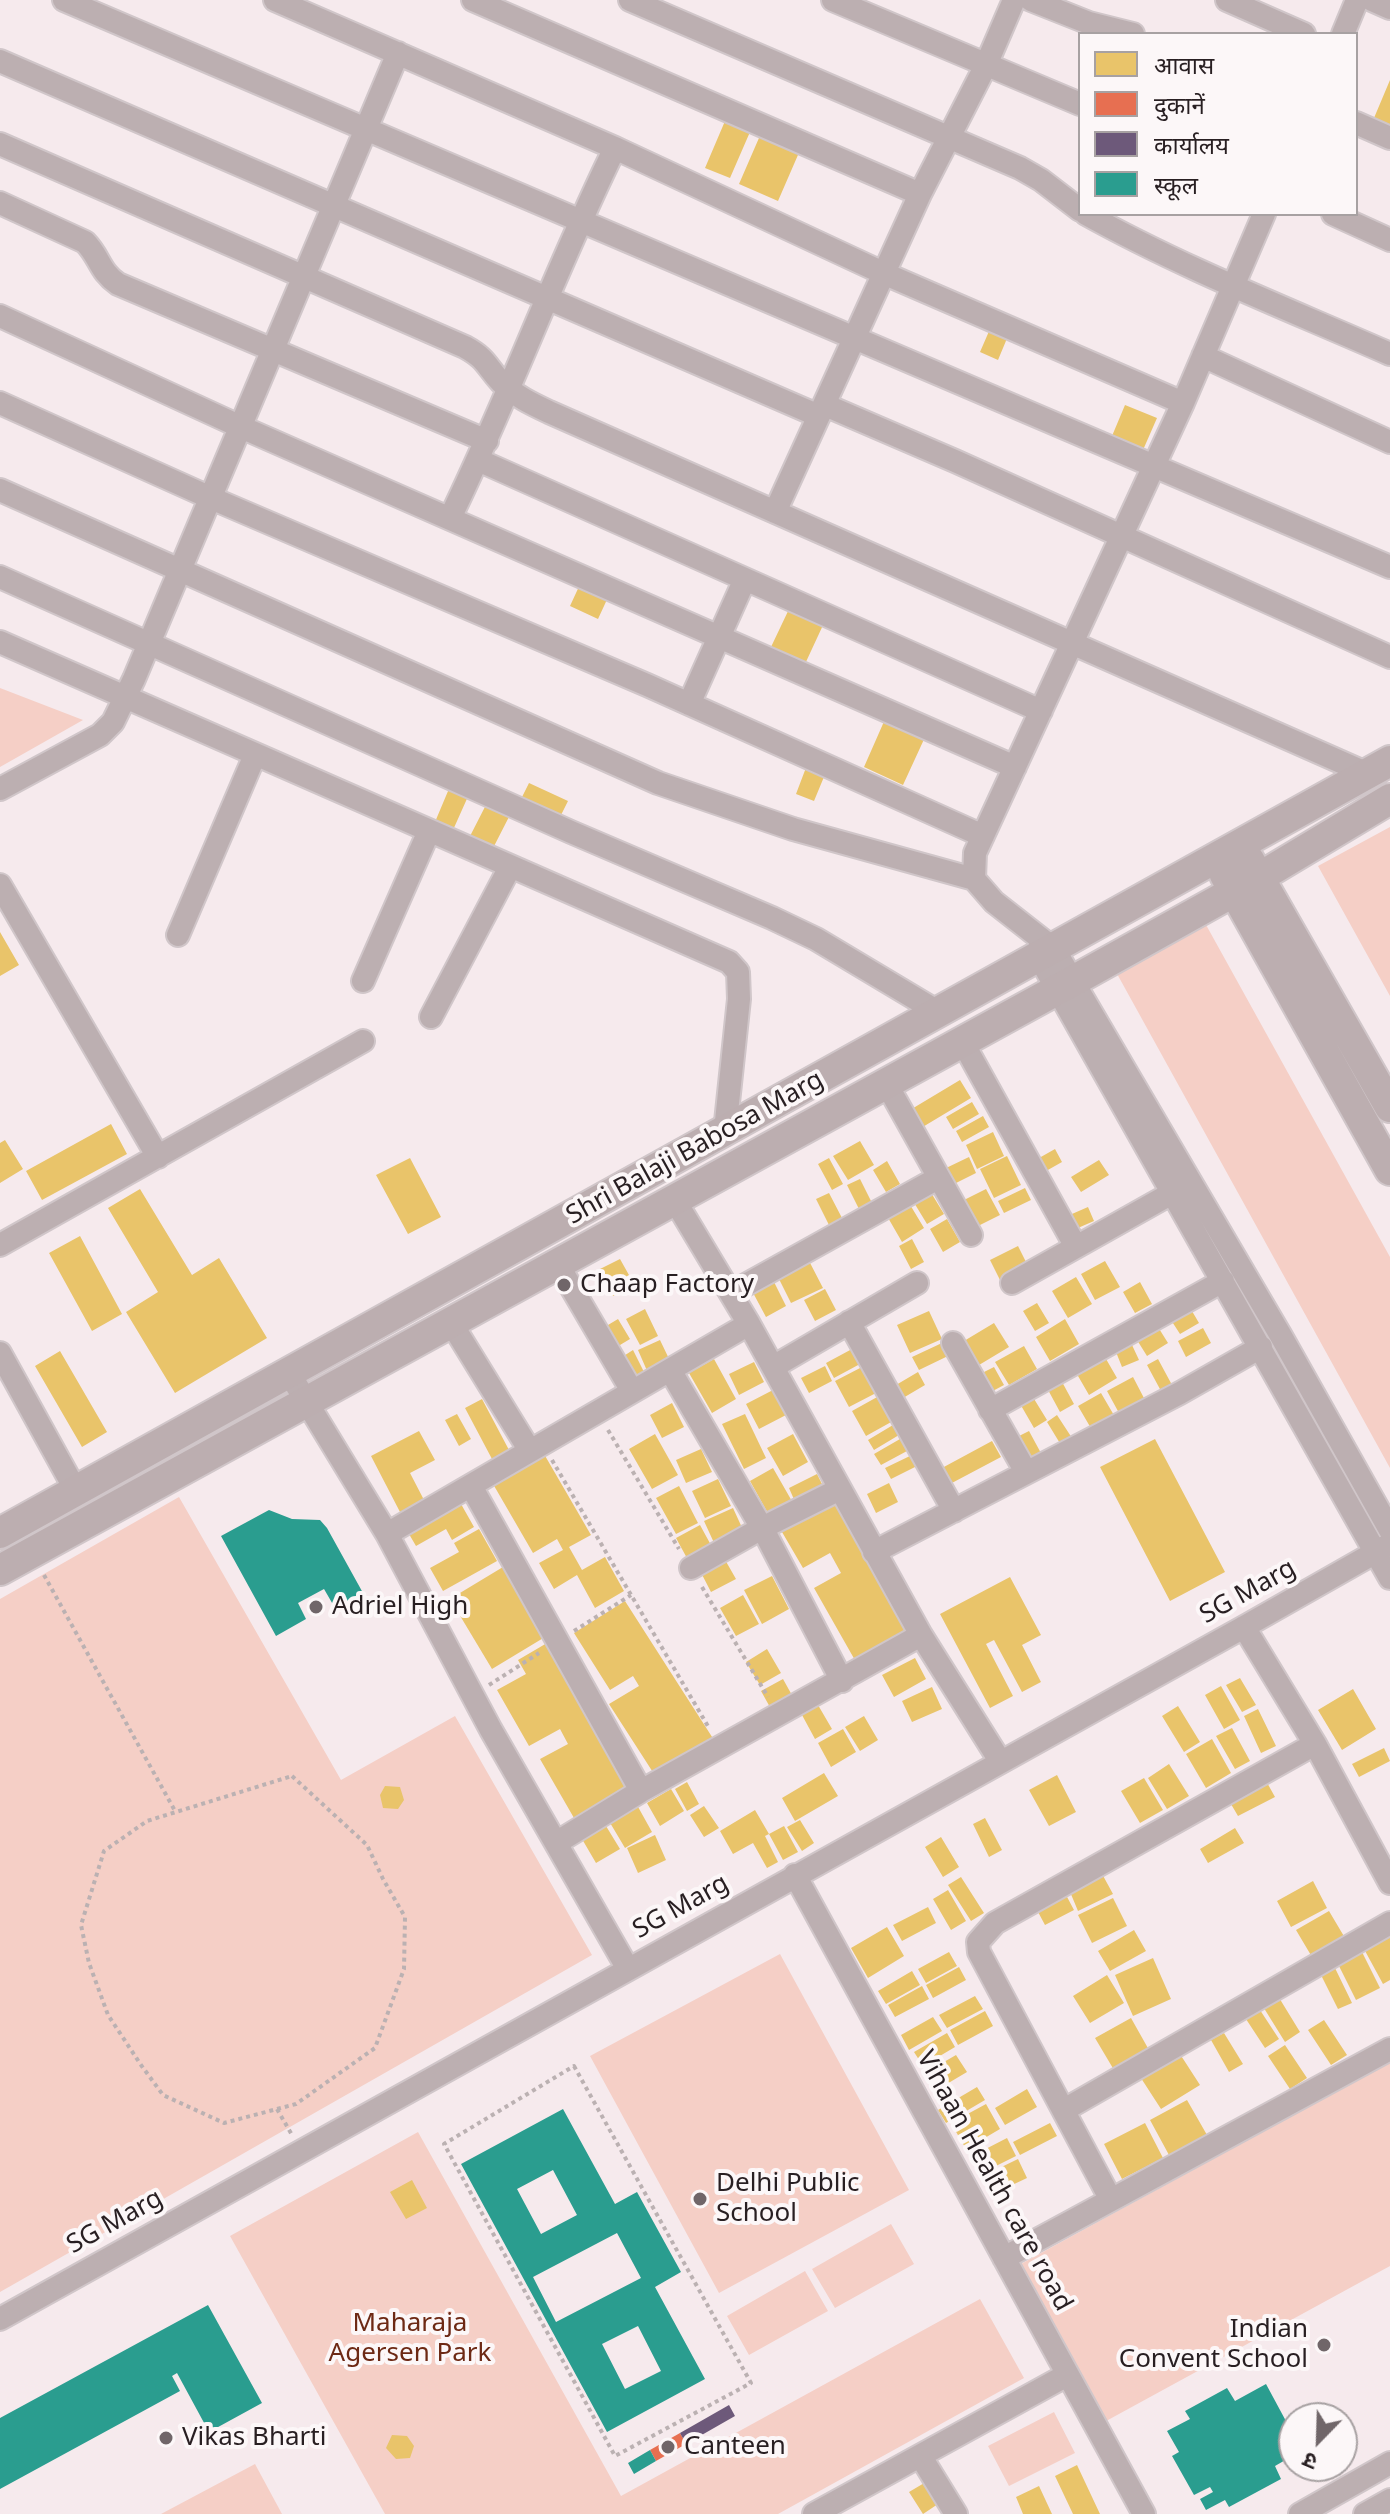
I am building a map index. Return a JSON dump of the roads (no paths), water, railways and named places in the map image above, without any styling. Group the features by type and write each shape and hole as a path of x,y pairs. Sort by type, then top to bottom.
{"street":[{"path":"64,0 1390,567"},
{"path":"275,0 615,148 883,273 1183,403"},
{"path":"473,0 920,194"},
{"path":"630,0 1020,168 1078,208"},
{"path":"833,0 1078,103"},
{"path":"775,512 883,273 947,138 986,65 1014,0"},
{"path":"1031,0 1089,23 1125,32"},
{"path":"1227,0 1299,32"},
{"path":"1344,32 1357,0"},
{"path":"1372,0 1390,8"},
{"path":"0,789 100,735 113,722 305,278 398,53"},
{"path":"0,61 546,297 1121,535 1390,657"},
{"path":"1358,124 1390,138"},
{"path":"0,144 465,347 483,357 498,379 523,400 549,412 1072,643 1379,768"},
{"path":"450,518 509,389 580,219 615,148"},
{"path":"0,203 85,242 94,251 100,268 118,284 272,351 745,579 1041,711"},
{"path":"1089,216 1119,233 1390,354"},
{"path":"1263,216 1183,403 975,853 974,879 984,893 1044,948 1223,1281 1383,1548 1390,1578"},
{"path":"1337,216 1390,240"},
{"path":"0,316 241,427 1015,767"},
{"path":"1203,356 1390,442"},
{"path":"0,403 983,836"},
{"path":"0,490 658,783 793,829 974,879"},
{"path":"0,577 571,832 772,918 816,939 938,1012"},
{"path":"689,704 745,579"},
{"path":"0,642 729,962 738,972 739,999 725,1131"},
{"path":"178,935 255,755"},
{"name":"Shri Balaji Babosa Marg","path":"0,1533 938,1012 1044,948 1228,852 1379,768"},
{"name":"Shri Balaji Babosa Marg","path":"0,1570 1065,985 1247,884 1390,799"},
{"path":"363,981 429,831"},
{"path":"1228,852 1390,1107"},
{"path":"431,1017 510,867"},
{"path":"1247,884 1390,1170"},
{"path":"0,885 158,1157"},
{"path":"1065,985 1281,1336 1390,1530"},
{"path":"0,1245 363,1041"},
{"path":"962,1041 1076,1247"},
{"path":"886,1083 971,1235"},
{"path":"731,1293 938,1178"},
{"path":"1012,1283 1174,1192"},
{"path":"674,1199 749,1324 921,1635 1000,1761"},
{"path":"557,1263 632,1391"},
{"path":"990,1410 1223,1281"},
{"path":"773,1367 917,1283"},
{"path":"450,1321 536,1447"},
{"path":"849,1322 954,1511"},
{"path":"387,1534 749,1324"},
{"path":"953,1343 1026,1472"},
{"path":"874,1552 1180,1393 1261,1347"},
{"path":"0,1353 76,1491"},
{"path":"670,1370 762,1528 842,1681"},
{"path":"289,1373 387,1534 491,1730 628,1969"},
{"path":"471,1486 641,1791"},
{"path":"691,1568 840,1489"},
{"name":"SG Marg","path":"0,2319 1383,1548"},
{"path":"1244,1627 1315,1744 1390,1883"},
{"path":"556,1843 641,1791 921,1635"},
{"path":"1111,2200 979,1952 978,1942 995,1923 1315,1744"},
{"name":"Vihaan Health care road","path":"795,1875 1143,2514"},
{"path":"1064,2110 1390,1923"},
{"path":"1004,2258 1390,2049"},
{"path":"814,2514 1067,2375"},
{"path":"921,2457 956,2514"},
{"path":"1300,2514 1390,2463"},
{"path":"1365,2514 1390,2500"}],"place":[{"name":"Chaap Factory","path":"564,1285"},
{"name":"Adriel High","path":"316,1607"},
{"name":"Delhi Public School","path":"700,2199"},
{"name":"Indian Convent School","path":"1324,2345"},
{"name":"Vikas Bharti","path":"166,2438"},
{"name":"Canteen","path":"668,2447"}],"park label":[{"name":"Maharaja Agersen Park","path":"410,2339"}]}
